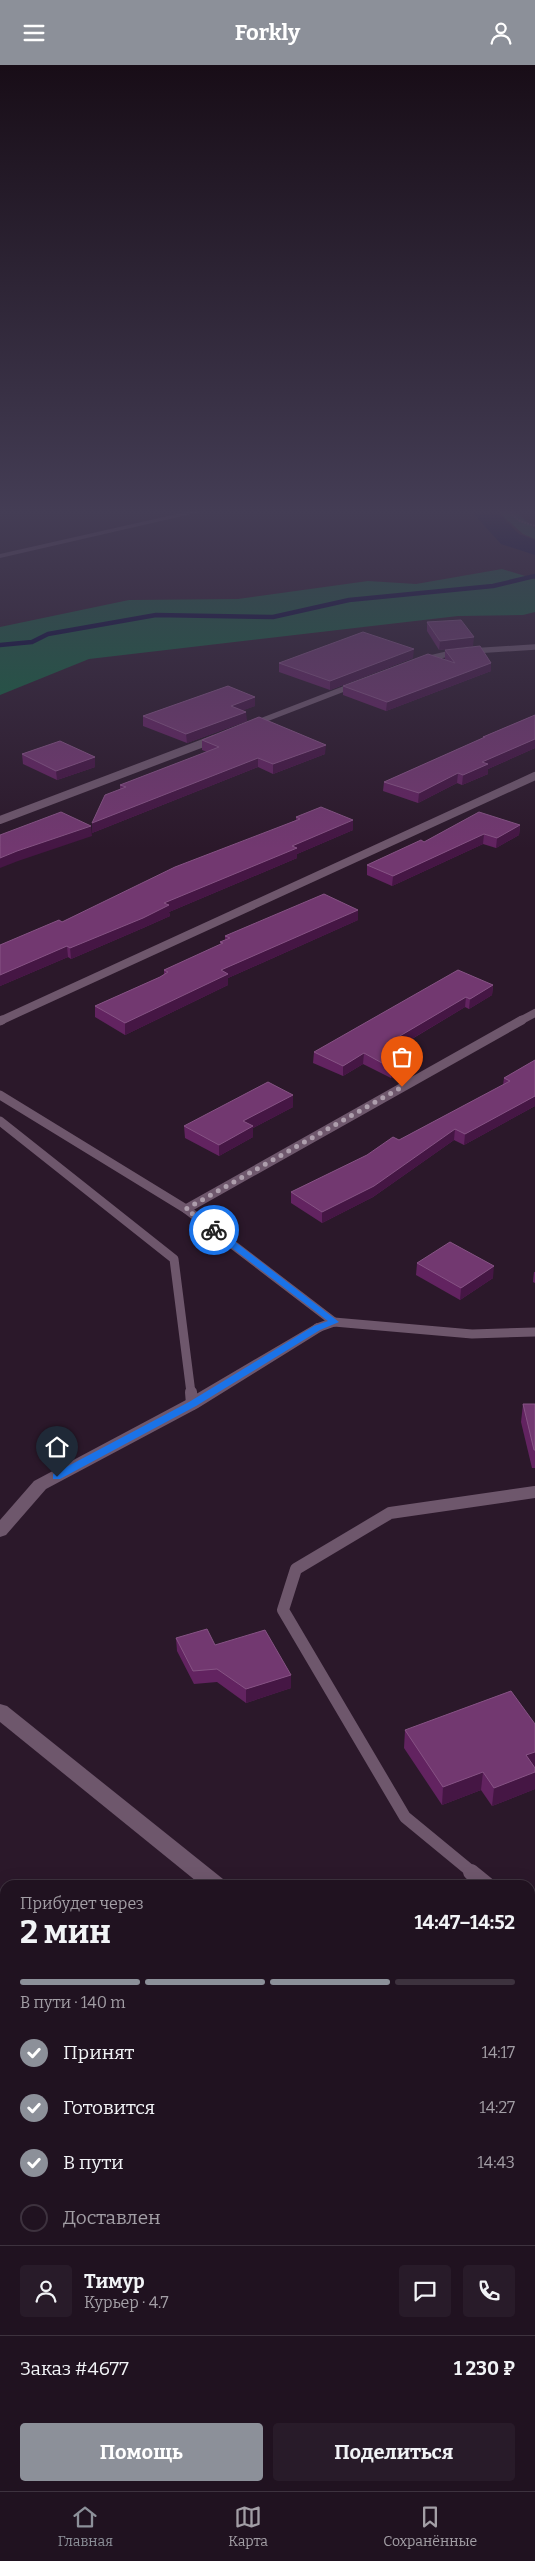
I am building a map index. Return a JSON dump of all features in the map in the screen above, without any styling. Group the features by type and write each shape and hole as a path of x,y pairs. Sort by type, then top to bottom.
{"street":[{"path":"0,1531 40,1485 192,1404 317,1328"},
{"path":"0,1711 210,1880"}],"lane":[{"path":"414,663 432,656 456,651 535,647"},
{"path":"248,726 359,684"},
{"path":"0,820 221,736"},
{"path":"0,1021 535,776"},
{"path":"186,1209 535,1013"},
{"path":"0,1095 186,1209 334,1322"},
{"path":"0,1121 174,1259 192,1404"},
{"path":"317,1328 334,1322 472,1334 535,1332"},
{"path":"481,1880 405,1817 283,1610 296,1569 390,1513 535,1492"}],"green space":[{"path":"23,622 405,622 89,659 0,695 0,627"}],"building":[{"path":"427,622 463,622 474,637 440,641"},
{"path":"363,632 414,649 330,681 279,663"},
{"path":"480,646 491,663 387,702 343,686 428,654 455,663 445,650"},
{"path":"228,686 255,697 231,706 246,712 186,734 143,716"},
{"path":"535,715 535,739 482,762 488,764 463,775 458,773 419,793 384,782 485,737 483,737"},
{"path":"259,717 326,745 273,764 258,758 92,823 105,795 126,787 120,785 219,747 202,740"},
{"path":"60,741 95,757 56,771 22,754"},
{"path":"321,807 353,820 292,846 297,848 164,903 169,905 143,918 70,948 67,946 0,975 0,945 59,920 62,922 175,867 300,819 296,817"},
{"path":"61,812 91,826 0,858 0,835"},
{"path":"479,812 520,825 497,838 484,834 393,876 367,865 421,840 424,842"},
{"path":"324,894 358,910 221,970 228,974 125,1023 95,1006 160,977 168,972 164,970 230,938 225,936"},
{"path":"458,970 493,985 470,999 466,997 393,1040 419,1053 391,1068 364,1053 343,1066 314,1052"},
{"path":"535,1060 535,1096 465,1134 455,1129 374,1186 322,1212 291,1192 367,1155 393,1137 399,1140 510,1081 504,1078"},
{"path":"268,1082 293,1095 243,1121 253,1126 219,1145 184,1126"},
{"path":"450,1242 494,1266 461,1288 417,1263"},
{"path":"523,1404 535,1404 535,1450 534,1450"},
{"path":"207,1629 215,1645 265,1630 291,1675 246,1689 217,1669 193,1671 176,1638"},
{"path":"511,1691 535,1724 535,1752 526,1755 535,1768 535,1772 494,1788 483,1772 443,1787 405,1730"}],"waterway":[{"path":"0,645 32,642 48,634 115,622"}],"way so far":[{"path":"214,1230 186,1209 402,1087"}],"route":[{"path":"57,1477 192,1404 317,1328 334,1322 214,1230"}]}
